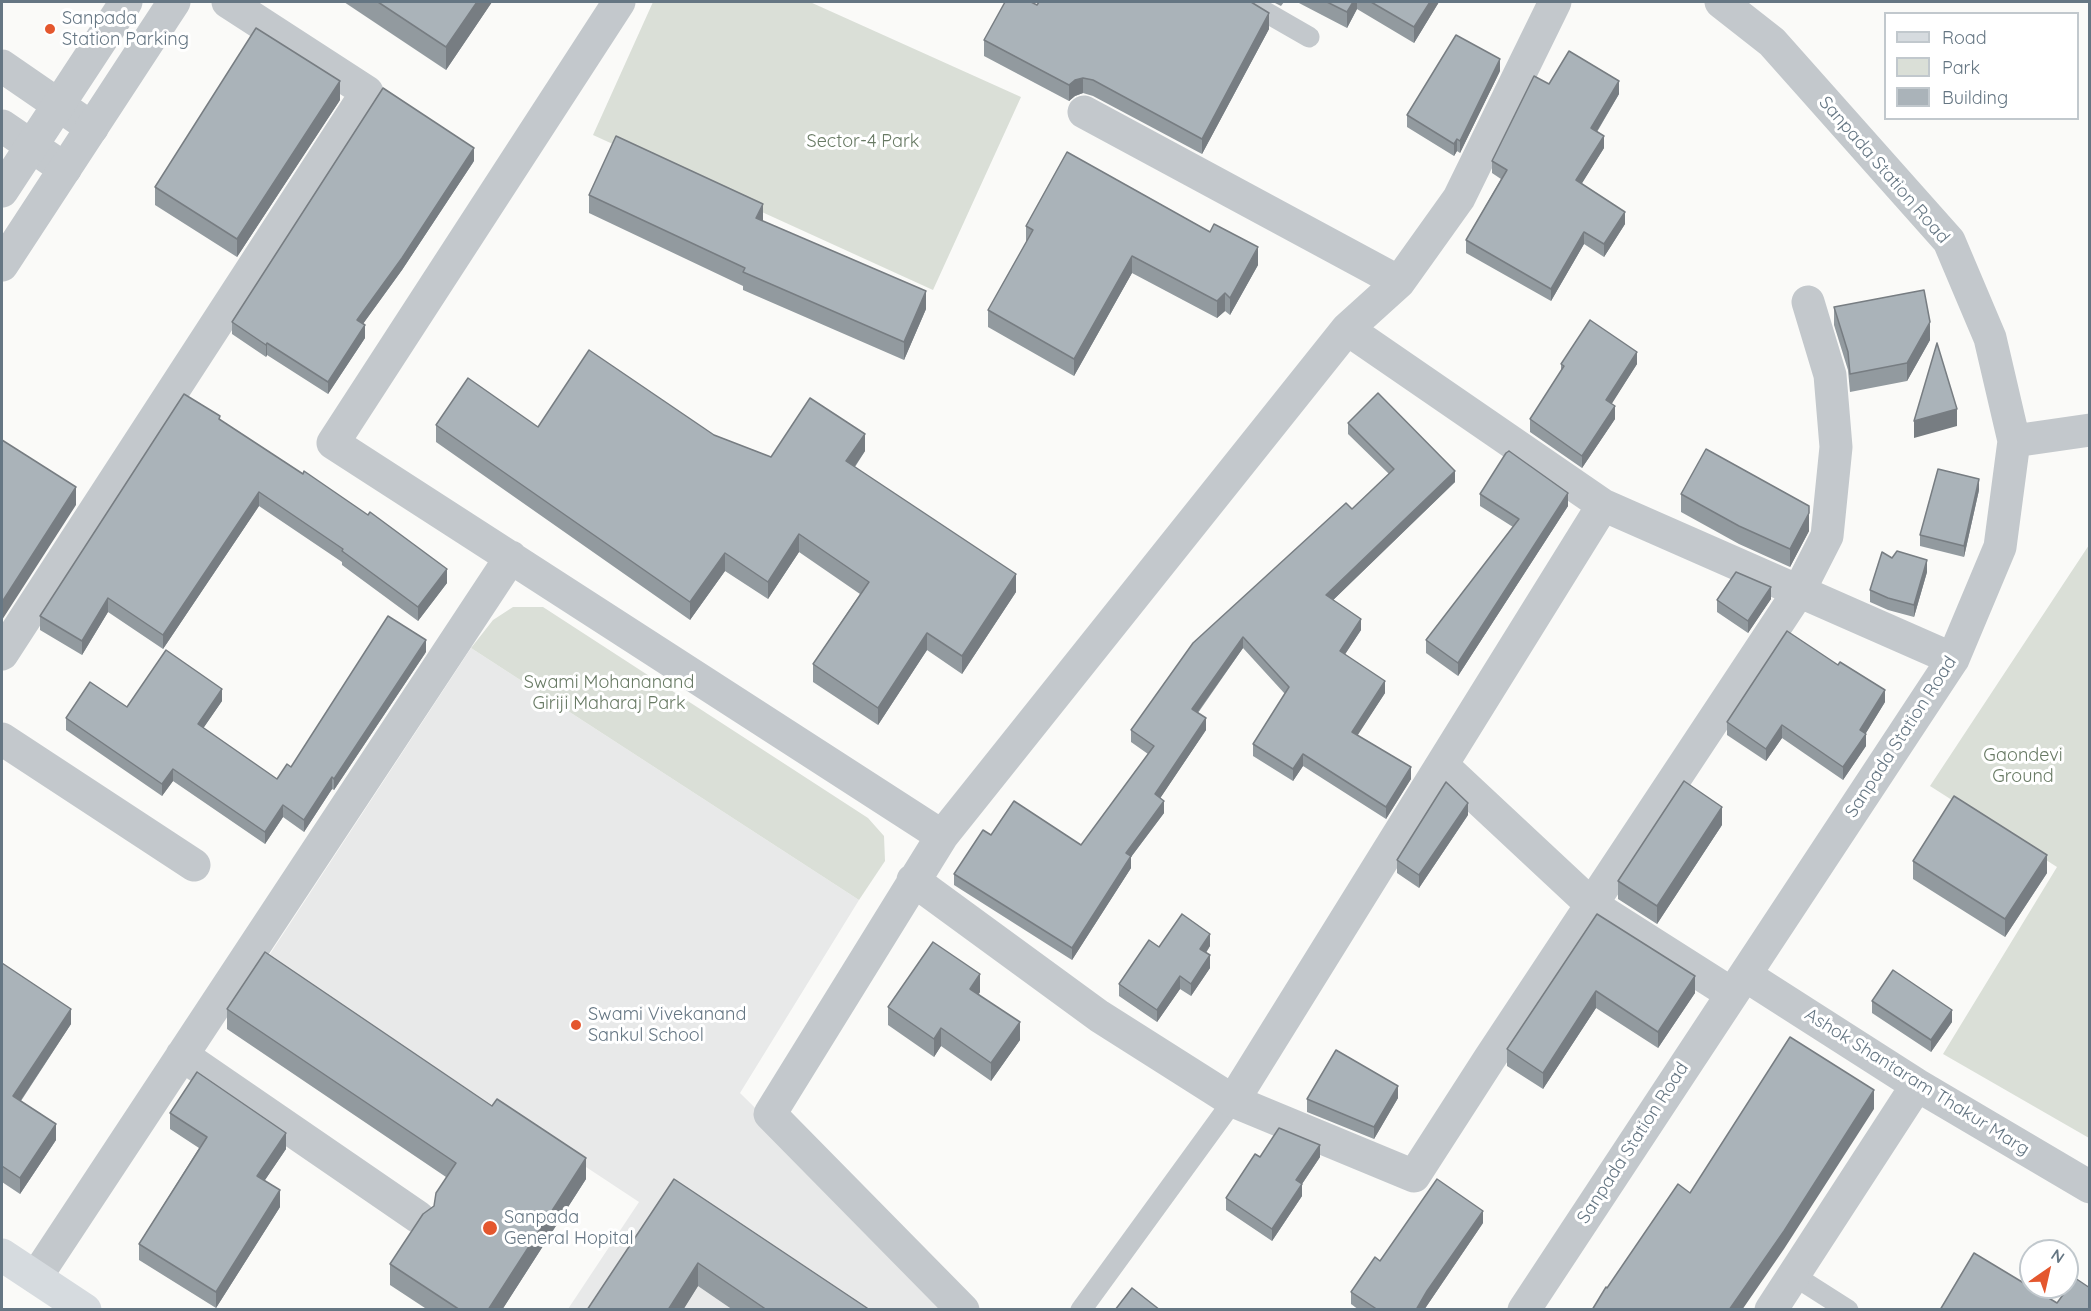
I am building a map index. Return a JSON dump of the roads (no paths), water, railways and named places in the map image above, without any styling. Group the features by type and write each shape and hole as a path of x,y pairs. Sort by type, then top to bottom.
{"main road":[{"path":"2,1255 85,1310"}],"street":[{"path":"2,191 126,2"},
{"path":"2,265 174,2"},
{"path":"2,654 367,92 228,2"},
{"path":"619,2 333,443 942,836"},
{"path":"963,1310 770,1114 942,836 1347,329 1399,282 1459,198 1555,2"},
{"name":"Sanpada Station Road","path":"1524,1310 1953,659 2000,547 2014,441 1990,338 1949,241 1772,42 1721,2"},
{"path":"2,66 92,128"},
{"path":"1084,112 1399,282"},
{"path":"2,126 64,169"},
{"path":"913,880 1099,1016 1233,1101 1414,1176 1799,591 1827,536 1836,447 1830,375 1808,302"},
{"path":"1347,329 1603,506 1953,659"},
{"path":"2014,441 2090,430"},
{"path":"1233,1101 1603,506"},
{"path":"36,1277 511,557"},
{"path":"2,739 194,865"},
{"name":"Ashok Shantaram Thakur Marg","path":"1442,765 1592,905 1917,1084 2090,1187"},
{"path":"182,1055 418,1217"},
{"path":"1771,1310 1917,1084"}],"lane":[{"path":"1248,2 1309,37"},
{"path":"1081,1310 1233,1101"},
{"path":"1793,1275 1848,1310"}],"place":[{"name":"Sanpada Station Parking","path":"50,29"},
{"name":"Swami Vivekanand Sankul School","path":"576,1025"},
{"name":"Sanpada General Hopital","path":"490,1228"}],"park label":[{"name":"Sector-4 Park","path":"863,142"},
{"name":"Swami Mohananand Giriji Maharaj Park","path":"609,693"},
{"name":"Gaondevi Ground","path":"2023,766"}]}
